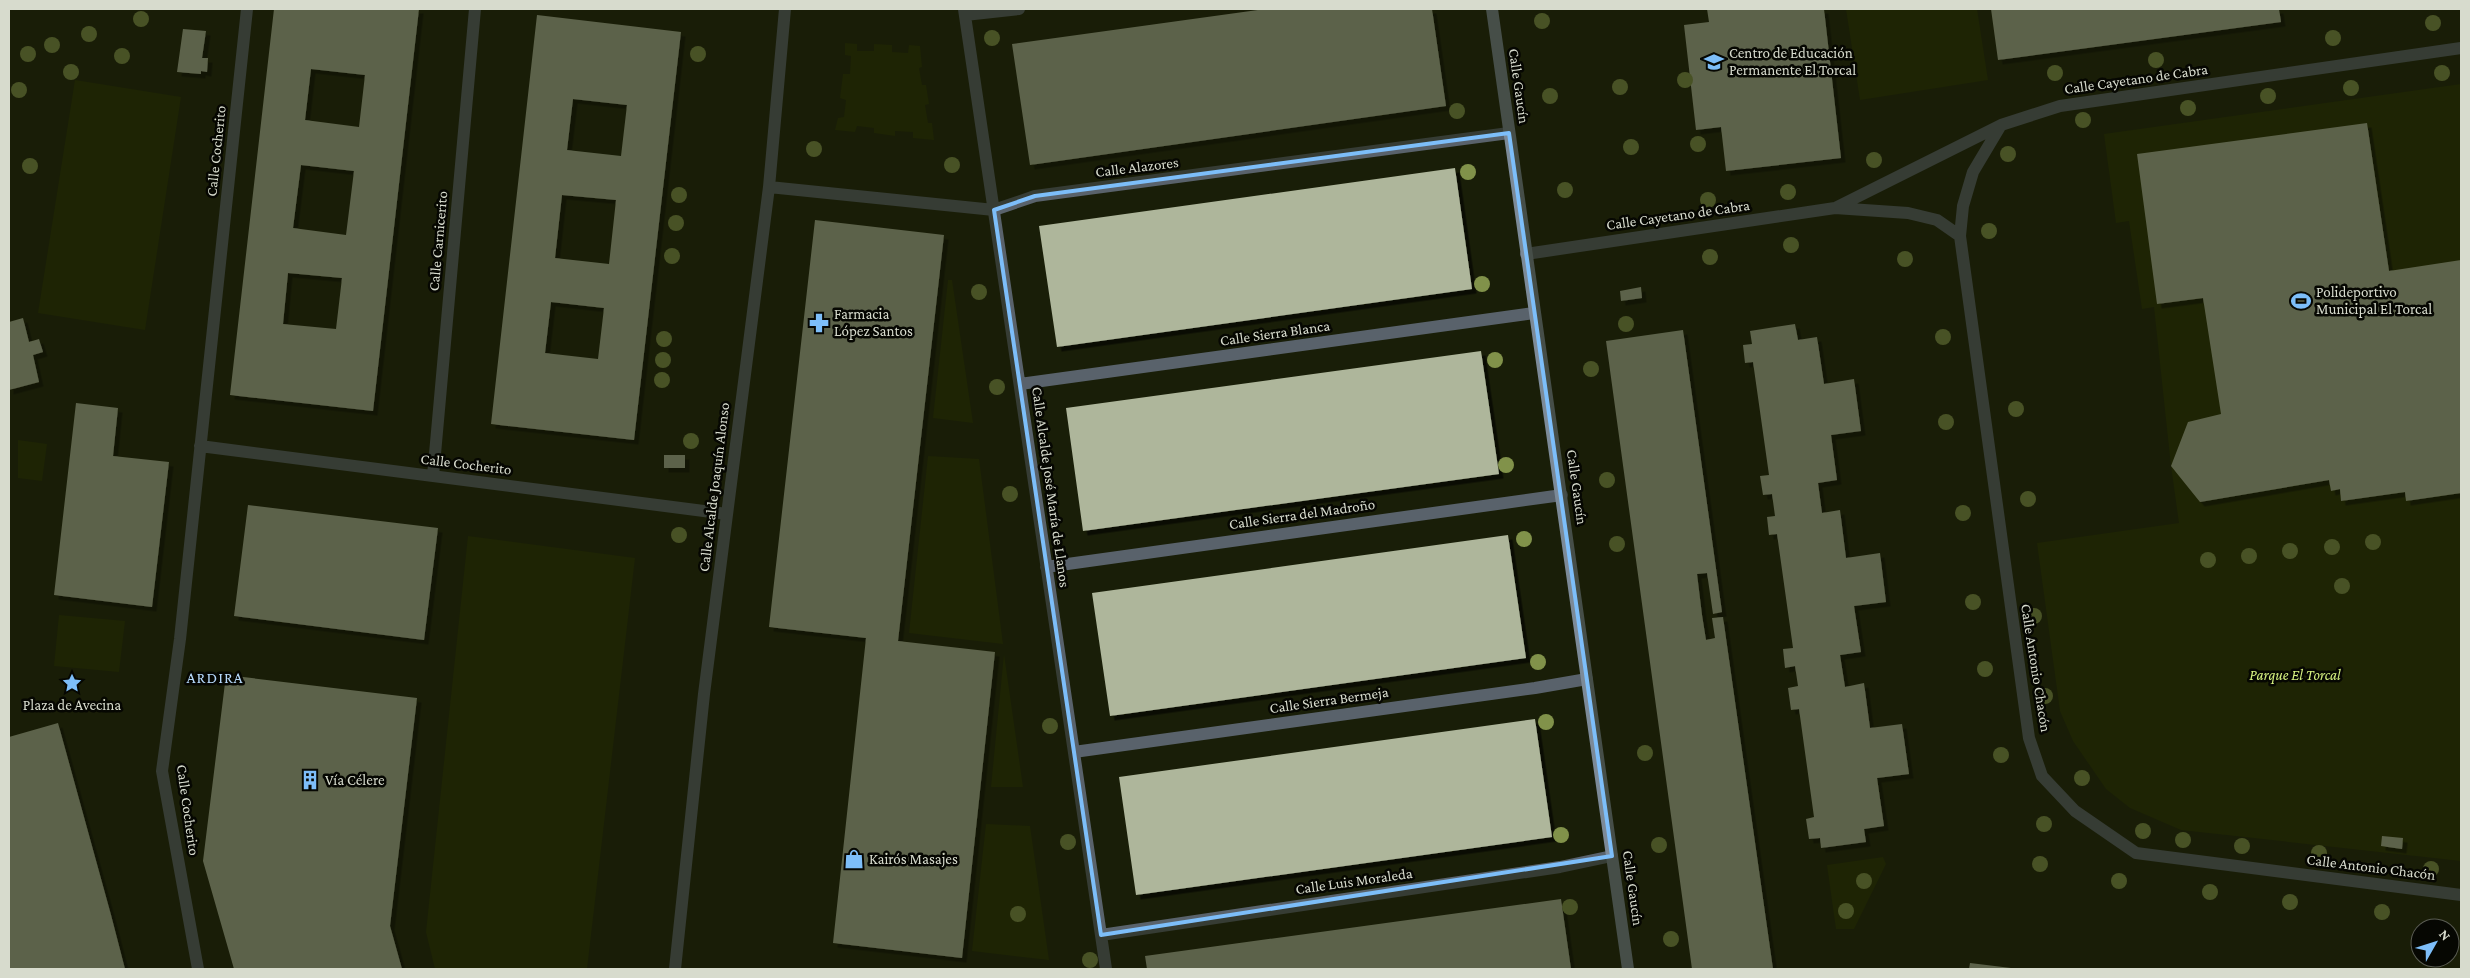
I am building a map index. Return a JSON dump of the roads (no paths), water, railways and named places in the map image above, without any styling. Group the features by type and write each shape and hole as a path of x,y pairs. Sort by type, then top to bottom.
{"main road":[{"name":"Calle Gaucín","path":"1492,9 1628,969"}],"street":[{"name":"Calle Cocherito","path":"198,969 162,771 180,639 247,9"},
{"name":"Calle Carnicerito","path":"433,476 475,9"},
{"name":"Calle Alcalde Joaquín Alonso","path":"675,969 704,694 769,187 785,9"},
{"path":"965,12 1019,9"},
{"name":"Calle Alcalde José María de Llanos","path":"965,12 1106,969"},
{"name":"Calle Cayetano de Cabra","path":"1835,208 2001,125 2060,106 2461,48"},
{"name":"Calle Antonio Chacón","path":"2001,125 1973,172 1963,206 1960,236 2029,738 2042,776 2075,811 2136,853 2461,895"},
{"name":"Calle Alazores","path":"769,187 994,210 1035,196 1510,133"},
{"name":"Calle Cayetano de Cabra","path":"1526,254 1835,208 1908,213 1937,220 1960,236"},
{"name":"Calle Sierra Blanca","path":"1020,384 1534,313"},
{"name":"Calle Cocherito","path":"200,446 728,514"},
{"name":"Calle Sierra del Madroño","path":"1046,567 1562,495"},
{"name":"Calle Sierra Bermeja","path":"1074,752 1534,688 1587,678"},
{"name":"Calle Luis Moraleda","path":"1101,935 1560,867 1612,856"}],"place":[{"name":"Centro de Educación Permanente El Torcal","path":"1714,62"},
{"name":"Polideportivo Municipal El Torcal","path":"2301,301"},
{"name":"Farmacia López Santos","path":"819,323"},
{"name":"Plaza de Avecina","path":"72,683"},
{"name":"Vía Célere","path":"310,780"},
{"name":"Kairós Masajes","path":"854,859"}],"district":[{"name":"ARDIRA","path":"215,677"}],"park label":[{"name":"Parque El Torcal","path":"2295,675"}]}
